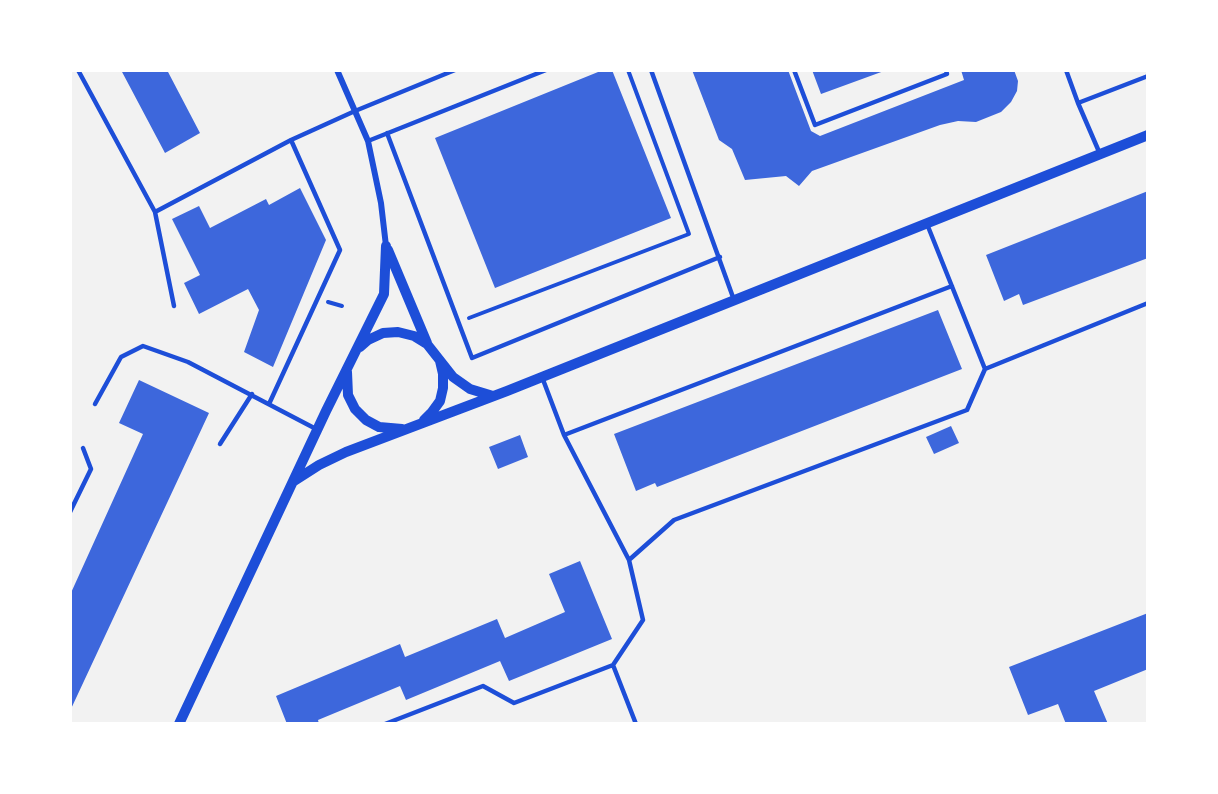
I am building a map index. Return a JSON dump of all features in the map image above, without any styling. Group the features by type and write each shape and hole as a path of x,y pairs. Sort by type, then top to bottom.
{"street":[{"path":"180,723 384,294 386,246 381,203 368,141 337,70"},
{"path":"294,481 346,452 493,396 1148,135"},
{"path":"386,246 427,344 453,377 470,389 493,396"},
{"path":"356,350 368,340 382,333 398,332 414,336 427,344"},
{"path":"349,364 346,379 348,394 355,409 366,420 379,427 395,430 408,429 422,422 440,401 443,374 440,361"}],"lane":[{"path":"78,70 155,212 174,306"},
{"path":"368,141 546,70"},
{"path":"651,70 734,300"},
{"path":"794,70 815,125 947,74 946,70"},
{"path":"1066,70 1100,154"},
{"path":"155,212 291,140 452,71"},
{"path":"1078,103 1148,76"},
{"path":"387,133 472,358 720,257"},
{"path":"269,404 340,250 291,140"},
{"path":"629,560 674,520 967,410 984,369 927,223"},
{"path":"564,435 952,285"},
{"path":"984,369 1148,303"},
{"path":"95,404 121,357 142,346 188,362 318,429"},
{"path":"385,723 483,686 513,703 614,665 643,620 629,560 564,435 541,377"},
{"path":"220,444 252,394"},
{"path":"70,512 91,469 83,448"},
{"path":"614,665 636,723"}],"path":[{"path":"458,322 689,234 628,70"}],"building":[{"path":"121,70 167,70 200,133 165,153"},
{"path":"603,70 612,70 671,218 495,288 435,138"},
{"path":"692,70 788,70 811,131 820,136 964,80 961,70 1014,70 1018,81 1017,91 1011,102 1001,112 976,122 958,121 940,125 812,171 799,186 786,176 745,180 732,149 719,140"},
{"path":"812,70 884,70 884,71 821,94"},
{"path":"300,188 326,240 273,367 244,352 259,310 248,289 199,314 184,283 200,275 172,219 199,206 210,228 266,199 269,205"},
{"path":"1148,191 1148,258 1023,305 1019,294 1004,301 986,255"},
{"path":"938,310 962,369 657,487 655,483 636,491 614,434"},
{"path":"139,380 209,413 70,711 70,595 143,434 119,423"},
{"path":"951,426 959,443 934,454 926,437"},
{"path":"520,435 528,457 498,469 489,447"},
{"path":"580,561 612,639 509,681 500,661 406,700 400,686 318,720 319,724 287,724 276,696 400,644 405,657 497,619 505,638 565,612 549,574"},
{"path":"1148,613 1148,669 1094,691 1108,724 1066,724 1058,704 1028,715 1009,667"}]}
